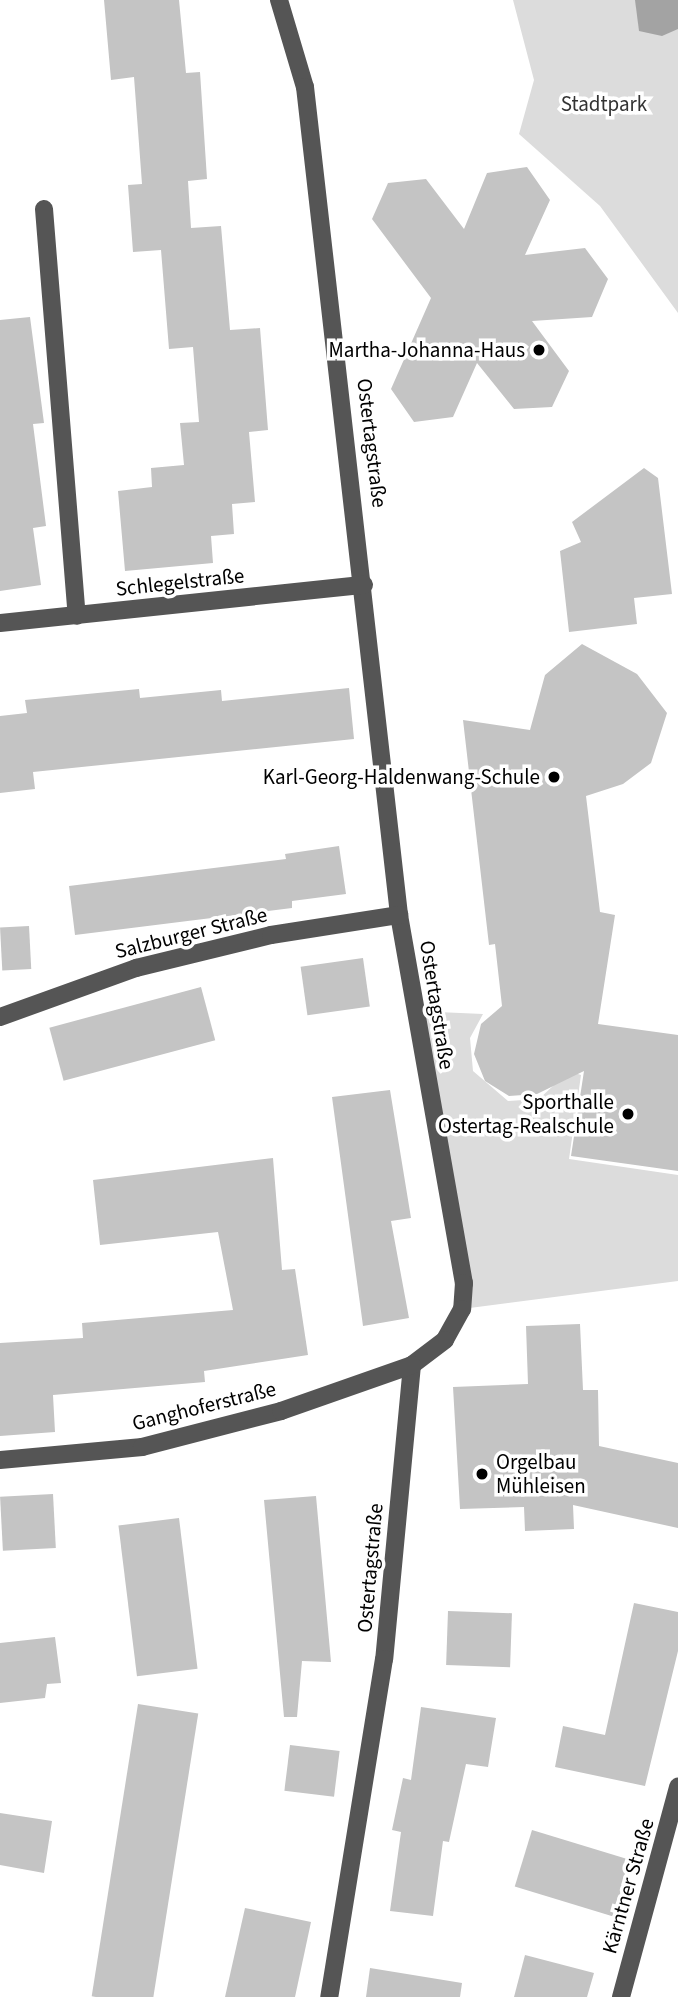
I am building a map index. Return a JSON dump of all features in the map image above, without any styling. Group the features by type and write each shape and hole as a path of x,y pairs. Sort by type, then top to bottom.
{"street":[{"name":"Ostertagstraße","path":"279,0 305,87 364,585 399,915 464,1283 462,1309 446,1340 412,1364 384,1658 329,1997"},
{"path":"44,209 77,616"},
{"name":"Schlegelstraße","path":"0,623 364,585"},
{"name":"Salzburger Straße","path":"0,1017 136,968 271,935 399,915"},
{"name":"Ganghoferstraße","path":"0,1461 142,1447 281,1411 412,1364"},
{"name":"Kärntner Straße","path":"621,1997 678,1787"}],"green space":[{"name":"Stadtpark","path":"513,0 678,0 678,313 600,206 519,134 534,80"},
{"path":"415,1011 483,1014 470,1038 473,1071 508,1101 539,1099 569,1071 581,1075 569,1159 678,1175 678,1281 462,1309"}],"shaded area":[{"path":"635,0 678,0 678,29 662,36 639,31"}],"building":[{"path":"104,0 179,0 186,73 200,72 207,179 188,181 191,228 221,226 230,330 260,328 268,430 249,432 255,502 232,504 234,534 211,536 213,563 125,571 118,491 152,487 151,468 184,465 180,423 199,422 193,347 169,349 161,250 133,252 128,185 142,184 134,77 111,80"},
{"path":"527,167 550,200 525,255 585,248 608,279 592,317 532,321 569,371 552,407 514,409 477,363 453,417 414,422 391,389 431,298 372,219 388,183 426,179 464,229 487,173"},
{"path":"30,317 44,423 33,424 46,526 33,528 41,585 0,591 0,320"},
{"path":"644,468 658,478 672,594 634,598 637,624 569,632 560,551 581,542 572,522"},
{"path":"582,644 637,674 667,713 651,763 623,784 586,796 600,912 615,915 598,1024 678,1035 678,1171 571,1156 584,1071 537,1094 509,1096 485,1081 474,1054 481,1024 502,1006 495,944 489,945 463,720 530,730 545,675"},
{"path":"349,688 354,739 33,772 35,789 0,793 0,716 27,713 25,700 139,689 140,698 221,690 222,701"},
{"path":"339,846 346,894 292,901 292,908 75,935 69,886 286,859 285,854"},
{"path":"29,926 31,969 2,970 0,928"},
{"path":"363,958 370,1007 307,1015 301,967"},
{"path":"201,987 215,1040 64,1081 49,1028"},
{"path":"390,1090 411,1218 391,1221 409,1318 363,1326 332,1097"},
{"path":"273,1158 282,1270 295,1269 308,1355 204,1371 205,1382 53,1395 55,1432 0,1436 0,1343 83,1338 82,1323 233,1310 218,1232 100,1245 93,1180"},
{"path":"580,1324 583,1390 598,1390 599,1446 678,1463 678,1528 573,1505 574,1529 525,1531 524,1507 460,1509 453,1387 528,1384 526,1326"},
{"path":"53,1494 56,1548 3,1551 0,1497"},
{"path":"316,1496 331,1662 302,1661 297,1717 284,1717 264,1500"},
{"path":"179,1518 198,1669 137,1676 118,1525"},
{"path":"634,1603 678,1612 678,1651 645,1786 555,1767 563,1726 605,1735"},
{"path":"448,1611 512,1613 510,1667 446,1665"},
{"path":"55,1637 61,1683 47,1684 45,1698 0,1703 0,1643"},
{"path":"138,1704 198,1714 153,1997 92,1996"},
{"path":"421,1707 496,1718 488,1767 466,1764 449,1842 443,1841 433,1916 390,1911 401,1832 392,1830 403,1778 411,1780"},
{"path":"290,1745 340,1751 334,1797 284,1791"},
{"path":"0,1813 52,1821 44,1873 0,1865"},
{"path":"532,1830 630,1860 613,1917 515,1886"},
{"path":"245,1908 311,1922 295,1997 225,1997"},
{"path":"525,1955 594,1973 587,1997 514,1997"},
{"path":"370,1968 462,1983 460,1997 366,1997"}],"place":[{"name":"Martha-Johanna-Haus","path":"539,350"},
{"name":"Karl-Georg-Haldenwang-Schule","path":"554,777"},
{"name":"Sporthalle Ostertag-Realschule","path":"628,1114"},
{"name":"Orgelbau Mühleisen","path":"482,1474"}]}
